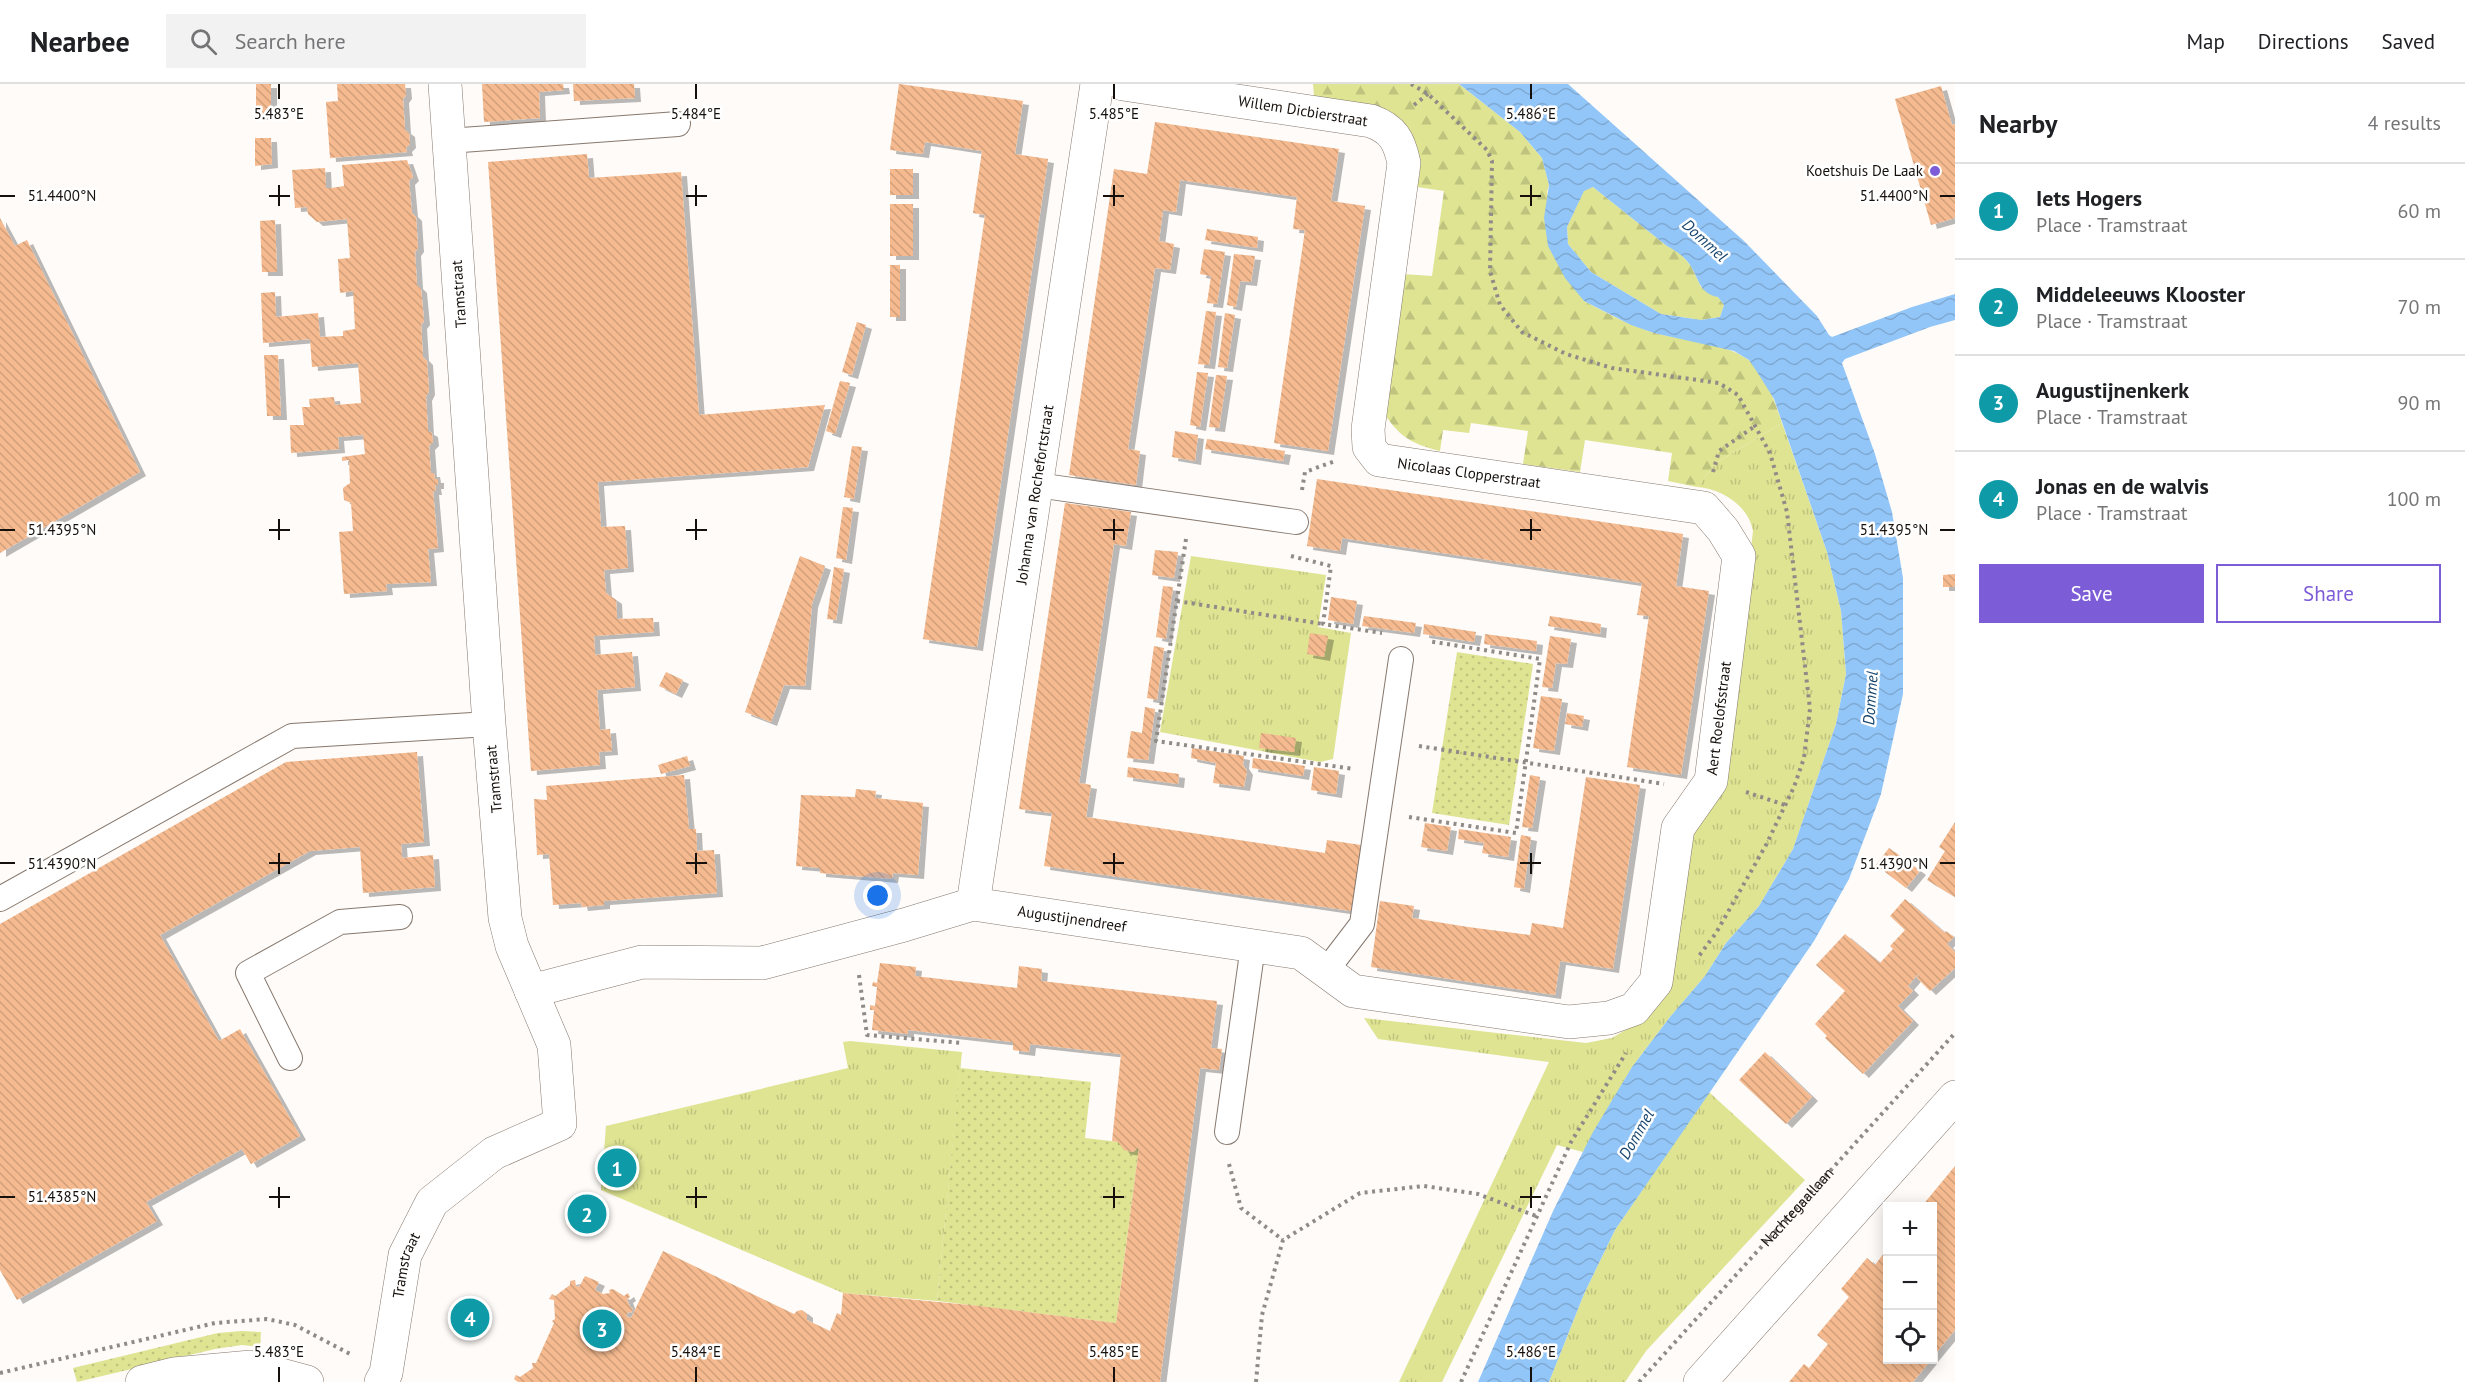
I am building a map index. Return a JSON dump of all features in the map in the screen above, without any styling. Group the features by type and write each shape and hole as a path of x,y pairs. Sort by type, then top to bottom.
{"street":[{"name":"Tramstraat","path":"381,1382 386,1373 405,1255 432,1202 494,1153 560,1124 555,1045 512,946 505,918 489,724 445,84"},
{"name":"Johanna van Rochefortstraat","path":"973,904 1097,84"},
{"name":"Willem Dicbierstraat","path":"1123,84 1371,121 1387,127 1401,148 1404,163 1368,429 1369,447"},
{"name":"Nicolaas Clopperstraat","path":"1369,447 1379,460 1713,519"},
{"name":"Aert Roelofsstraat","path":"1609,1018 1634,1009 1656,982 1678,828 1711,781 1739,556 1713,519"},
{"name":"Augustijnendreef","path":"531,991 642,962 762,963 973,904 1301,953 1353,992 1569,1022 1609,1018"},
{"path":"1700,1382 1955,1097"},
{"path":"142,1382 174,1374 251,1367 294,1381"}],"lane":[{"path":"448,141 678,124"},
{"path":"1037,485 1190,509 1296,522"},
{"path":"1326,971 1362,924 1403,648"},
{"path":"0,899 292,736 489,724"},
{"path":"290,1058 248,974 340,922 400,917"},
{"path":"1227,1132 1252,946"}],"path":[{"path":"1713,519 1719,451 1755,426"},
{"path":"1323,624 1331,566 1291,557 1305,472 1369,447"},
{"path":"1190,509 1156,741 1384,773"},
{"path":"1177,601 1323,624 1403,648 1540,659 1516,833 1378,813"},
{"path":"1389,742 1705,790"},
{"path":"856,938 867,1035 963,1043"},
{"name":"Nachtegaallaan","path":"1639,1382 1955,1033"},
{"path":"1461,1382 1571,1142 1632,1047"},
{"path":"1227,1132 1230,1170 1241,1208 1282,1240"},
{"path":"1256,1382 1262,1315 1282,1240 1360,1193 1424,1186 1478,1194 1536,1216"}],"green space":[{"path":"1313,84 1459,84 1520,132 1542,158 1549,185 1547,192 1584,301 1646,330 1727,349 1747,359 1764,379 1782,423 1716,463 1697,487 1668,481 1672,453 1585,440 1580,472 1523,464 1528,431 1471,423 1469,433 1443,430 1440,451 1422,446 1402,435 1385,415 1403,274 1432,276 1444,191 1417,187 1420,172 1409,139 1314,96"},
{"path":"1593,187 1667,246 1679,252 1691,266 1701,287 1718,297 1724,305 1720,317 1701,320 1661,314 1591,272 1568,244 1567,227 1584,190"},
{"path":"1782,423 1827,552 1841,611 1846,674 1836,724 1793,849 1759,906 1726,943 1705,976 1632,1067 1583,1152 1557,1145 1442,1382 1399,1382 1549,1062 1378,1039 1364,1018 1586,1043 1612,1038 1642,1020 1694,821 1726,767 1753,531 1746,513 1740,506 1716,491 1697,487 1716,463"},
{"path":"1191,556 1326,575 1318,627 1351,633 1333,759 1320,762 1160,732"},
{"path":"1457,652 1533,664 1509,825 1432,813"},
{"path":"843,1042 962,1052 937,1301 843,1293 601,1190 606,1126 848,1068"},
{"path":"960,1068 1091,1082 1085,1138 1119,1142 1125,1150 1133,1152 1139,1147 1116,1323 937,1301"},
{"path":"1709,1092 1805,1180 1646,1351 1625,1382 1549,1382 1584,1294 1615,1230"},
{"path":"261,1332 260,1347 242,1345 215,1349 77,1382 73,1368 218,1333"}],"water":[{"name":"Dommel","path":"1459,84 1568,84 1744,241 1817,316 1832,337 1912,307 1955,294 1955,320 1845,359 1842,363 1875,454 1892,512 1903,578 1903,694 1881,794 1849,879 1814,941 1615,1230 1584,1294 1549,1382 1478,1382 1554,1209 1593,1132 1632,1067 1705,976 1726,943 1759,906 1793,849 1836,724 1846,674 1841,611 1827,552 1774,399 1749,360 1734,351 1654,333 1631,325 1584,301 1565,278 1548,246 1544,218 1549,185 1542,158 1520,132","holes":["1593,187 1685,259 1703,289 1718,297 1724,305 1720,317 1701,320 1661,314 1591,272 1568,244 1567,227 1584,191"]}],"building":[{"path":"256,84 271,84 271,116 256,116"},
{"path":"337,84 405,84 406,95 403,99 405,130 409,133 410,144 406,148 407,152 330,158 326,102 338,101"},
{"path":"482,84 563,84 564,90 539,92 540,118 484,122"},
{"path":"573,84 634,84 635,98 574,101"},
{"path":"899,84 1023,101 1015,154 1048,159 977,647 923,639 985,215 973,213 982,151 925,142 923,154 890,150"},
{"name":"Koetshuis De Laak","path":"1941,86 1952,125 1955,124 1955,218 1931,225 1895,99"},
{"path":"1155,122 1339,149 1331,201 1365,206 1328,451 1274,443 1305,230 1293,229 1297,197 1180,180 1176,212 1163,210 1159,241 1174,244 1170,270 1155,268 1128,449 1140,451 1136,485 1069,475 1114,169 1147,174"},
{"path":"255,138 271,138 272,164 255,166"},
{"path":"587,154 589,178 681,172 699,415 825,405 808,467 598,482 601,527 625,526 628,568 604,570 606,593 616,600 617,619 653,618 654,632 594,636 595,655 632,652 635,687 597,690 600,730 610,729 612,751 599,752 600,765 531,771 488,162"},
{"path":"407,160 413,177 409,181 412,213 416,217 417,285 421,289 424,321 421,325 423,357 427,361 429,391 426,397 428,431 432,433 433,442 429,446 431,473 434,473 435,479 438,479 438,485 435,485 436,491 433,491 438,548 428,549 431,582 386,584 387,591 344,594 339,532 353,531 351,503 344,500 343,488 350,483 349,460 342,461 342,457 365,454 363,435 338,437 339,449 291,453 290,425 304,425 302,407 310,407 309,399 334,397 335,405 361,403 358,363 312,367 310,339 263,343 261,293 275,292 276,317 318,313 320,337 343,336 343,331 355,329 353,291 340,293 338,259 350,258 347,219 317,222 308,214 307,207 295,208 292,170 325,168 326,188 331,188 344,186 342,165"},
{"path":"890,169 913,169 913,195 890,195"},
{"path":"890,204 913,204 913,256 890,256"},
{"path":"0,218 15,246 27,240 140,472 0,553"},
{"path":"275,220 277,272 262,272 260,221"},
{"path":"1207,229 1258,237 1257,248 1205,240"},
{"path":"1204,249 1225,252 1217,304 1207,303 1211,276 1200,274"},
{"path":"1234,254 1255,256 1251,282 1240,281 1236,307 1227,305"},
{"path":"890,265 900,265 900,317 890,317"},
{"path":"1206,311 1216,312 1209,365 1198,364"},
{"path":"1225,313 1235,315 1227,368 1218,367"},
{"path":"857,322 866,325 852,375 842,372"},
{"path":"264,355 278,355 281,416 267,416"},
{"path":"1197,372 1208,373 1200,427 1190,425"},
{"path":"1216,375 1227,376 1219,428 1209,427"},
{"path":"840,381 850,383 835,434 826,431"},
{"path":"1175,431 1198,435 1195,461 1172,457"},
{"path":"1207,439 1285,451 1283,461 1205,449"},
{"path":"852,446 862,447 854,499 844,497"},
{"path":"1317,479 1683,534 1676,586 1709,591 1681,775 1627,767 1649,616 1637,615 1642,583 1342,538 1340,551 1307,546"},
{"path":"1065,503 1131,512 1126,546 1114,544 1079,783 1091,785 1086,817 1325,853 1327,840 1361,845 1351,911 1044,866 1052,813 1019,809"},
{"path":"843,507 853,508 846,560 836,558"},
{"path":"1155,550 1178,552 1174,578 1152,575"},
{"path":"800,556 825,566 812,604 805,686 784,685 771,722 745,712"},
{"path":"834,567 844,569 836,620 827,619"},
{"path":"1955,574 1955,587 1943,587 1943,575"},
{"path":"1163,586 1173,587 1166,639 1156,637"},
{"path":"1331,597 1357,601 1353,624 1328,620"},
{"path":"1364,616 1416,623 1414,633 1362,626"},
{"path":"1550,616 1601,624 1600,634 1548,626"},
{"path":"1424,624 1476,632 1474,642 1423,634"},
{"path":"1310,633 1328,636 1324,657 1307,654"},
{"path":"1485,634 1537,641 1536,651 1484,644"},
{"path":"1550,636 1571,639 1567,664 1556,663 1552,688 1542,687"},
{"path":"1154,646 1164,648 1157,700 1147,698"},
{"path":"666,672 683,680 676,694 659,686"},
{"path":"1541,696 1562,699 1554,751 1533,748"},
{"path":"1145,707 1155,709 1148,760 1127,758 1131,731 1142,733"},
{"path":"1567,713 1584,716 1582,727 1565,724"},
{"path":"1261,733 1296,738 1294,752 1259,748"},
{"path":"1192,748 1244,756 1243,765 1247,771 1244,787 1213,783 1216,763 1191,758"},
{"path":"417,752 424,842 401,844 402,858 433,855 435,887 363,893 360,847 310,851 160,935 219,1041 240,1029 300,1136 251,1164 242,1149 146,1202 157,1221 17,1300 0,1270 0,924 286,762"},
{"path":"687,756 690,766 661,774 658,765"},
{"path":"1253,758 1305,766 1303,776 1252,768"},
{"path":"1128,767 1179,774 1178,784 1127,777"},
{"path":"1314,767 1339,771 1336,794 1311,790"},
{"path":"684,775 689,829 696,829 697,851 714,850 717,893 604,901 604,905 582,907 581,903 553,905 549,854 537,855 534,799 547,800 546,786"},
{"path":"1530,775 1540,777 1532,828 1522,827"},
{"path":"1586,777 1640,785 1613,969 1560,961 1555,995 1371,967 1380,901 1414,906 1412,918 1468,927 1530,935 1532,923 1563,928"},
{"path":"856,789 876,791 875,798 923,803 918,875 893,873 892,879 820,873 820,868 796,866 801,795 855,797"},
{"path":"1955,822 1955,897 1927,880 1945,851 1939,847"},
{"path":"1425,823 1451,827 1447,851 1421,847"},
{"path":"1459,829 1511,837 1508,857 1482,853 1484,843 1458,839"},
{"path":"1521,835 1531,837 1524,889 1514,887"},
{"path":"1889,848 1920,871 1906,888 1876,865"},
{"path":"1905,899 1945,933 1946,931 1954,937 1947,944 1955,952 1955,968 1930,991 1917,978 1919,973 1908,986 1913,991 1898,1006 1913,1021 1863,1074 1825,1038 1827,1036 1815,1024 1845,991 1816,965 1845,934 1880,963 1893,949 1890,946 1905,930 1890,916"},
{"path":"880,963 916,967 915,976 1017,988 1019,966 1042,969 1041,981 1217,1001 1211,1048 1222,1049 1219,1070 1200,1068 1160,1382 518,1382 514,1379 516,1375 520,1377 533,1368 532,1363 536,1363 554,1323 552,1321 555,1319 554,1300 549,1299 552,1294 555,1296 570,1285 570,1281 575,1280 576,1286 579,1287 585,1276 599,1282 595,1290 603,1294 610,1293 609,1290 613,1289 624,1296 628,1293 630,1297 627,1299 633,1309 626,1316 631,1318 663,1251 794,1314 802,1310 807,1314 807,1320 830,1331 837,1313 841,1315 843,1293 980,1306 1116,1323 1139,1147 1133,1152 1124,1150 1118,1142 1112,1141 1121,1054 1030,1044 1029,1052 1013,1050 1013,1042 908,1030 908,1034 872,1030 874,1010 870,1010 870,1005 875,1006 877,987 872,986 873,982 877,983"},
{"path":"1765,1052 1812,1097 1786,1124 1739,1080"},
{"path":"1955,1166 1955,1330 1937,1352 1937,1202 1925,1202"},
{"path":"1883,1254 1883,1364 1928,1364 1913,1382 1789,1382 1804,1364 1809,1368 1828,1344 1817,1335 1849,1297 1841,1289 1867,1258 1875,1265"}],"place":[{"name":"Koetshuis De Laak","path":"1935,171"},
{"name":"Iets Hogers","path":"617,1168"},
{"name":"Middeleeuws Klooster","path":"587,1214"},
{"name":"Jonas en de walvis","path":"470,1318"},
{"name":"Augustijnenkerk","path":"602,1329"}]}
